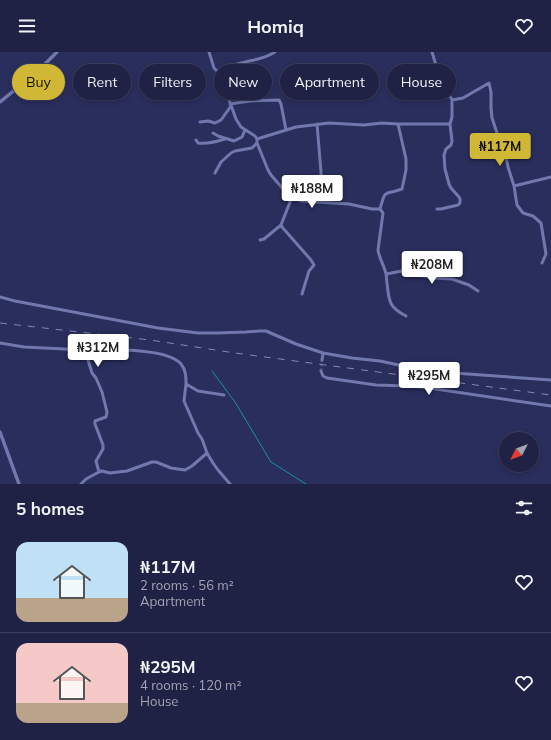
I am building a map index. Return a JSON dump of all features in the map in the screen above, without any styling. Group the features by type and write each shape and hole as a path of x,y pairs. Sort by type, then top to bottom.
{"street":[{"path":"0,102 38,72 57,52"},
{"path":"209,52 214,68"},
{"path":"238,64 263,58 275,52"},
{"path":"432,52 436,64"},
{"path":"456,99 463,98 489,83 491,92 492,118 501,145 505,152 514,186 517,205 523,213 533,216 541,223 546,254 542,263"},
{"path":"228,100 241,127 252,133 257,141 271,175 292,197 301,201 349,204 372,209 380,209"},
{"path":"200,122 208,121 215,123 221,120 230,105 250,101 279,100 286,130"},
{"path":"437,209 456,206 460,203 459,197 451,188 446,169 445,152 452,141 450,124 452,117 452,100"},
{"path":"214,173 221,162 235,150 252,148 257,141 296,127 329,123 364,125 382,123 450,124"},
{"path":"317,124 321,202"},
{"path":"398,124 406,159 406,174 402,188 387,192 384,196 380,209 383,213 378,250 386,274 389,300 397,311 406,316"},
{"path":"213,133 225,139 234,141 242,137 245,130"},
{"path":"196,140 198,143 205,144 225,139"},
{"path":"514,186 551,177"},
{"path":"260,240 264,239 281,225 292,197"},
{"path":"281,225 314,264 309,271 302,294"},
{"path":"386,274 402,272 434,278 452,279 469,285 478,291"},
{"path":"0,296 15,301 158,328 217,334 259,330 266,331 296,344 323,353 380,361 422,370 551,380"},
{"path":"0,343 24,347 147,352 162,354 178,360 186,373 184,401 208,453 218,470 230,484"},
{"path":"85,350 92,373 96,378 102,392 107,412 106,417 95,421 103,445 103,449 96,462 99,472"},
{"path":"322,360 323,353"},
{"path":"321,371 323,376 327,378 376,385 422,387 551,406"},
{"path":"186,384 198,391 224,395"},
{"path":"0,432 19,484"},
{"path":"81,484 86,479 102,471 127,471 154,462 167,467 185,470 208,453"}],"waterway":[{"path":"212,371 235,402 271,462 306,484"}],"tunnel":[{"path":"321,371 322,360"}],"railway":[{"path":"0,323 150,340 235,353 551,395"}]}
